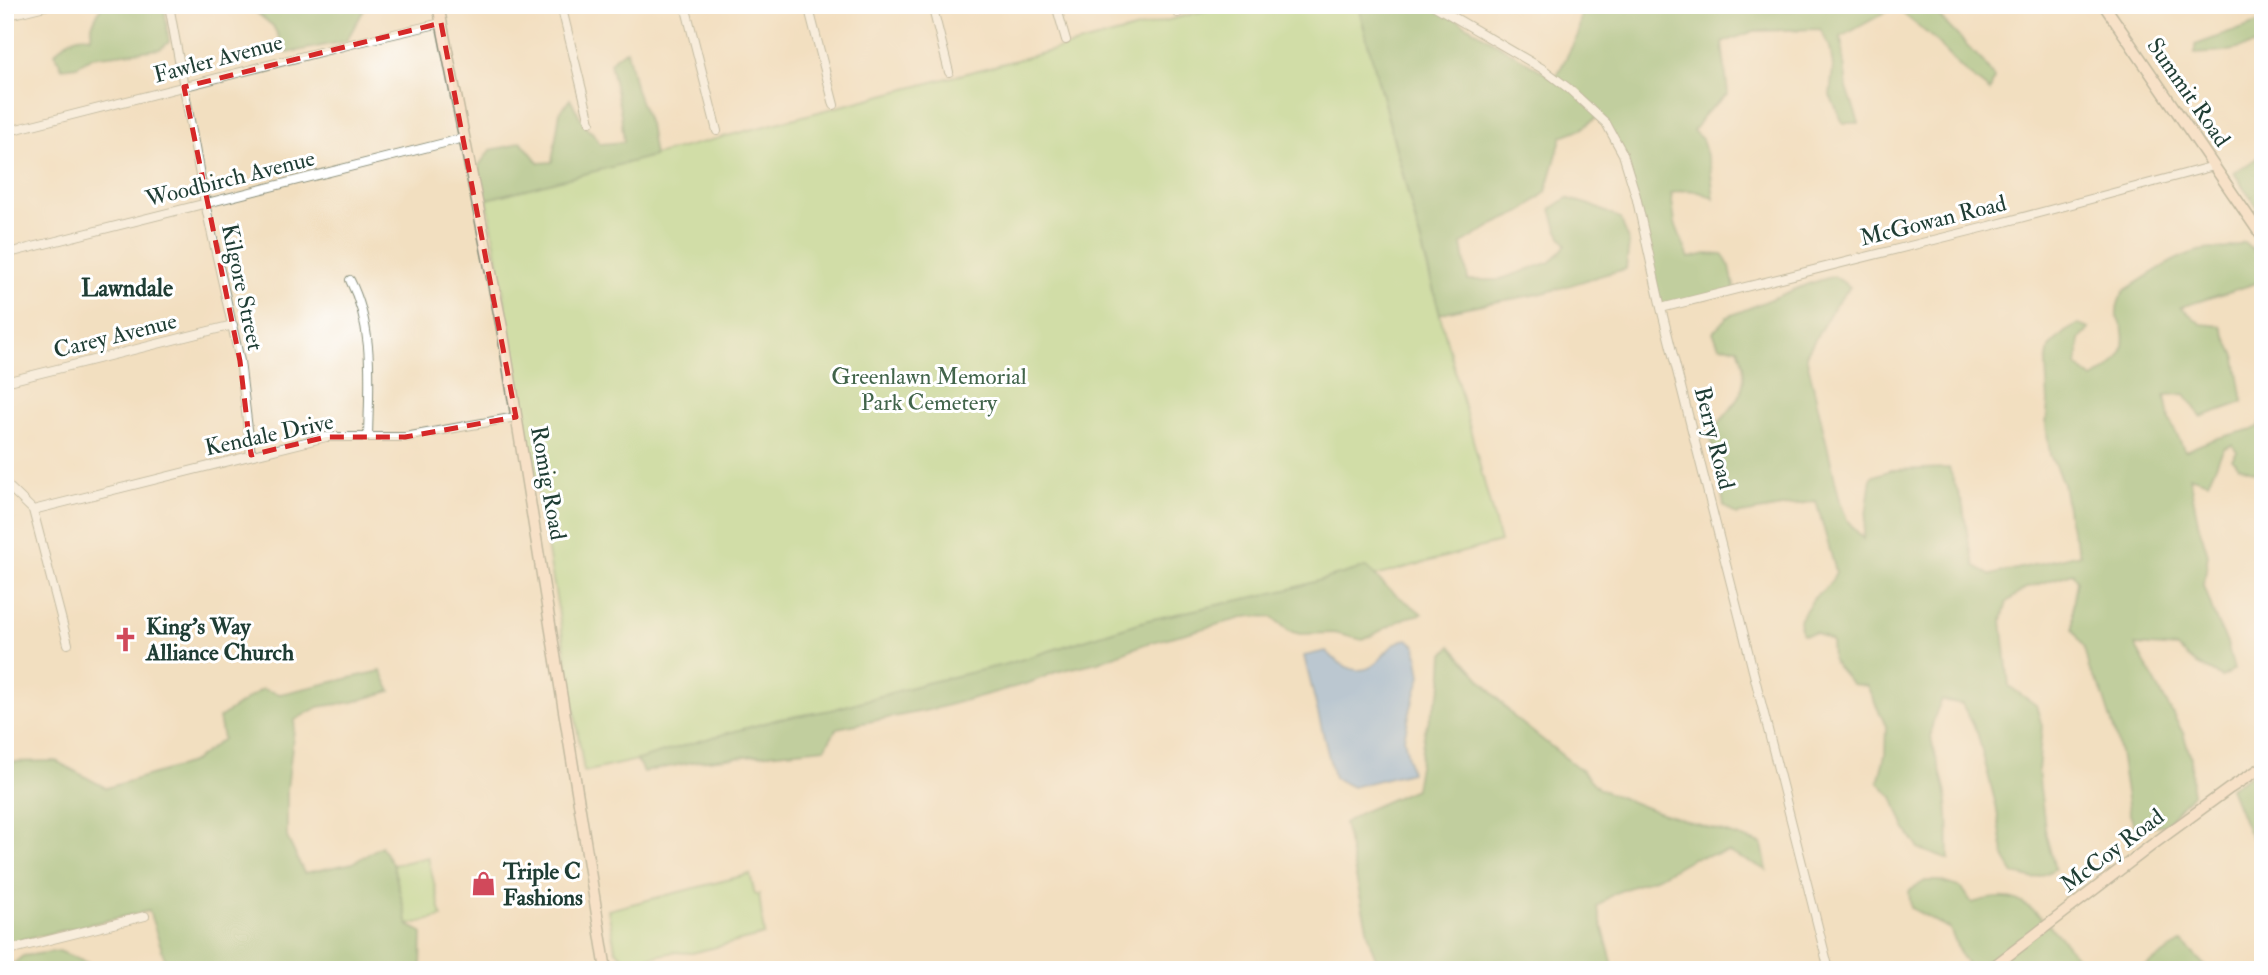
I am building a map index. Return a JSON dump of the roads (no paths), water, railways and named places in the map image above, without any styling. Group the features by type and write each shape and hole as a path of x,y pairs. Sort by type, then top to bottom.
{"street":[{"path":"9,15 49,5"},
{"name":"Kilgore Street","path":"169,5 205,203 240,361 251,455"},
{"name":"Romig Road","path":"438,5 502,328 606,970"},
{"path":"561,5 590,122"},
{"path":"685,5 717,131"},
{"path":"808,5 834,105"},
{"path":"932,5 949,72"},
{"path":"1056,5 1066,40"},
{"name":"Berry Road","path":"1433,5 1542,69 1592,108 1611,130 1623,153 1634,186 1661,308 1829,970"},
{"name":"Summit Road","path":"2104,5 2263,238"},
{"name":"Fawler Avenue","path":"5,132 441,23"},
{"name":"Woodbirch Avenue","path":"5,254 464,138"},
{"name":"McGowan Road","path":"1661,308 1986,227 2214,166"},
{"path":"350,280 358,295 367,326 368,437"},
{"name":"Carey Avenue","path":"5,382 233,325"},
{"name":"Kendale Drive","path":"33,510 326,437 405,437 516,418"},
{"path":"5,483 33,510 68,645"},
{"name":"McCoy Road","path":"1989,970 2152,845 2263,767"},
{"path":"5,951 145,916"}],"water":[{"path":"1408,639 1416,646 1421,676 1404,738 1411,772 1352,787 1334,778 1304,656 1326,651 1346,667 1361,670 1375,664 1396,643"}],"place":[{"name":"King's Way Alliance Church","path":"126,639"},
{"name":"Triple C Fashions","path":"483,884"}],"district":[{"name":"Lawndale","path":"127,288"}],"park label":[{"name":"Greenlawn Memorial Park Cemetery","path":"929,389"}]}
